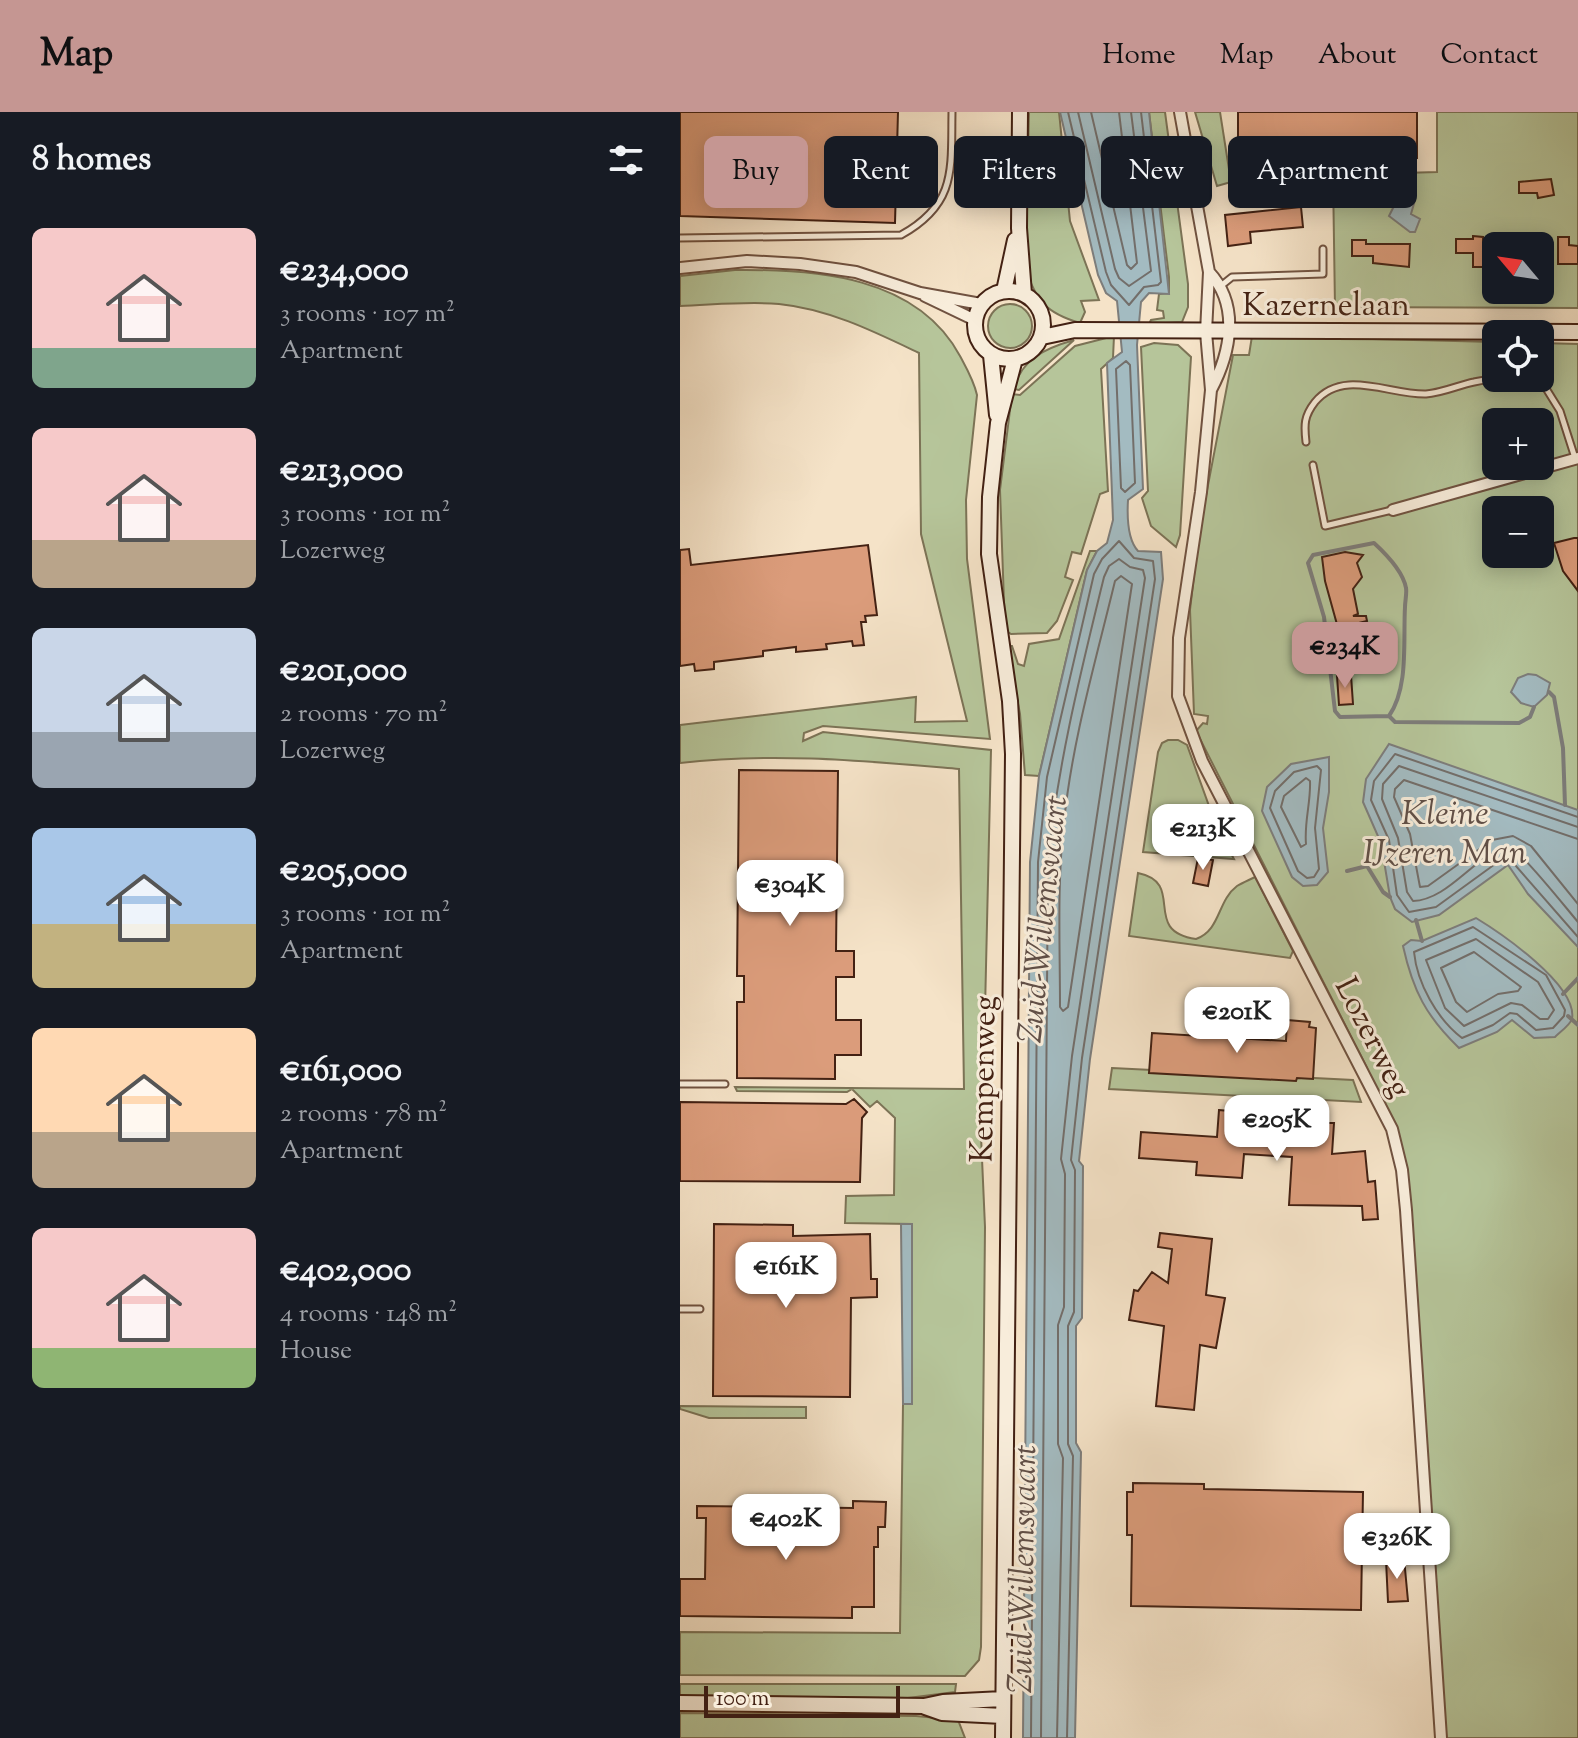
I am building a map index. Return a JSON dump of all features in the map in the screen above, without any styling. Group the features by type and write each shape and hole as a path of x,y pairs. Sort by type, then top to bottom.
{"main road":[{"path":"1020,112 1019,228 1024,294"},
{"path":"1004,291 1019,228"},
{"path":"1004,291 1024,294 1033,299 1043,317 1042,337 1027,355 1015,359 991,355 978,340 975,320 981,304 1004,291"},
{"name":"Kazernelaan","path":"1043,317 1075,330"},
{"name":"Kazernelaan","path":"1042,337 1075,330 1578,332"},
{"name":"Kempenweg","path":"991,355 998,423"},
{"name":"Kempenweg","path":"1003,1738 1013,754 1010,701 989,554 990,497 998,423 1015,359"},
{"path":"680,1703 924,1706 1003,1699"},
{"path":"924,1706 942,1713 1003,1716"}],"street":[{"name":"Lozerweg","path":"1180,112 1209,272 1206,332 1211,390 1201,492 1179,638 1178,696 1202,761 1392,1129 1402,1170 1406,1210 1441,1738"},
{"path":"680,268 747,261 800,264 856,272 920,293 981,304"},
{"path":"1209,272 1222,285"},
{"name":"Lozerweg","path":"1211,390 1223,367 1231,318 1222,285"},
{"path":"920,293 975,320"},
{"path":"1393,510 1577,458"}],"lane":[{"path":"680,238 901,235 926,221 942,198 951,169 952,112"},
{"path":"1222,285 1232,277 1323,274 1323,249"},
{"path":"1306,442 1304,424 1307,413 1330,388 1351,384 1428,394 1477,381 1523,379 1542,382 1552,394 1577,458"},
{"path":"1313,465 1325,526 1393,510"},
{"path":"680,1084 725,1084"},
{"path":"680,1309 700,1309"}],"green space":[{"path":"1029,112 1059,112 1061,136 1028,136"},
{"path":"1149,112 1165,112 1168,136 1152,136"},
{"path":"1195,112 1220,112 1228,183 1217,186 1212,169 1212,136 1202,136"},
{"path":"1437,112 1578,112 1578,308 1335,307 1334,208 1417,208 1417,173 1437,172"},
{"path":"1027,208 1069,208 1070,221 1099,300 1081,301 1085,312 1080,323 1059,315 1038,297 1025,267"},
{"path":"1161,208 1178,208 1188,307 1182,322 1149,324 1151,320 1164,318 1163,311 1157,310 1159,294 1169,293"},
{"path":"735,270 830,276 891,293 918,309 941,329 960,356 977,395 966,500 967,559 990,739 823,726 804,733 803,741 823,732 991,750 980,1113 985,1227 981,1647 979,1660 965,1676 680,1675 680,1632 900,1633 903,1404 912,1404 912,1224 845,1223 846,1196 894,1195 895,1118 877,1101 870,1107 852,1089 847,1092 737,1091 735,1087 964,1089 959,769 785,758 680,763 680,725 916,697 915,722 967,721 921,534 919,353 851,322 798,307 755,303 680,306 680,276"},
{"path":"1010,304 1025,311 1032,326 1025,341 1010,348 995,341 988,326 995,311"},
{"path":"1114,336 1113,358 1101,369 1108,491 1100,494 1081,554 1072,552 1065,577 1073,580 1057,621 1047,633 1011,634 1005,630 1000,490 1012,394 1020,395 1075,346"},
{"path":"1252,336 1482,342 1482,392 1554,392 1554,343 1578,344 1578,1738 1439,1738 1411,1263 1396,1158 1367,1068 1196,731 1203,723 1207,724 1208,716 1194,714 1190,610 1199,532 1233,355 1249,355"},
{"path":"1074,340 1019,390 1014,389 1022,370 1036,356"},
{"path":"1154,343 1178,345 1191,357 1180,535 1176,547 1151,526 1142,498 1148,491 1141,347"},
{"path":"1090,551 1097,551 1087,570 1039,776 1025,775 1020,714 1007,646 1012,646 1018,664 1024,666 1029,644 1059,639"},
{"path":"1178,740 1187,745 1217,828 1234,859 1143,852 1158,752 1162,743"},
{"path":"1138,873 1152,878 1160,886 1170,927 1179,934 1196,939 1210,929 1231,892 1255,877 1293,951 1290,958 1129,936"},
{"path":"1112,1068 1353,1080 1361,1102 1109,1089"},
{"path":"680,1406 806,1407 806,1418 709,1418 680,1409"},
{"path":"680,1684 956,1684 955,1692 908,1698 680,1696"},
{"path":"680,1713 916,1716 958,1720 965,1738 680,1738"}],"water":[{"name":"Zuid-Willemsvaart","path":"1060,112 1149,112 1152,136 1101,136 1101,208 1160,208 1169,294 1149,293 1141,302 1137,345 1143,489 1128,500 1128,513 1130,534 1138,551 1161,552 1163,579 1090,1059 1079,1161 1083,1166 1082,1318 1076,1326 1076,1443 1081,1452 1075,1738 1023,1738 1030,862 1039,776 1087,570 1097,551 1107,543 1113,520 1107,363 1122,352 1117,301 1106,293 1098,275 1082,208 1085,208 1085,136 1066,136"},
{"path":"1393,208 1413,208 1411,214 1420,219 1415,232 1410,232 1389,216"},
{"path":"1528,674 1550,683 1547,695 1534,707 1521,703 1511,692 1518,678"},
{"name":"Kleine IJzeren Man","path":"1389,744 1578,810 1578,947 1528,894 1508,865 1439,915 1412,922 1395,909 1390,897 1381,843 1363,802 1366,779"},
{"path":"1329,757 1329,792 1323,828 1328,872 1317,885 1303,886 1292,877 1262,811 1267,787 1291,764"},
{"path":"1476,918 1535,961 1563,991 1571,1005 1572,1019 1555,1037 1534,1038 1512,1020 1497,1032 1459,1048 1429,1014 1416,990 1403,946 1411,940 1422,941"},
{"path":"901,1224 912,1224 912,1404 903,1404"}],"building":[{"path":"680,112 898,112 897,136 824,136 824,208 895,208 895,223 680,216"},
{"path":"1238,112 1417,112 1417,136 1238,136"},
{"path":"1551,179 1554,195 1538,198 1537,193 1519,193 1519,182"},
{"path":"1301,208 1303,227 1250,232 1251,243 1228,246 1225,215"},
{"path":"1473,236 1482,237 1482,267 1473,267 1473,253 1456,253 1456,239 1473,239"},
{"path":"1558,237 1569,237 1569,245 1578,246 1578,264 1558,264"},
{"path":"1352,240 1366,240 1366,244 1410,244 1409,267 1373,263 1373,256 1352,256"},
{"path":"1578,538 1578,591 1563,571 1554,543"},
{"path":"868,545 877,615 865,616 866,622 861,622 864,645 853,646 852,641 826,644 827,649 796,652 796,647 763,651 763,656 714,662 714,669 695,671 694,664 680,666 680,550 689,549 691,565"},
{"path":"1345,552 1363,555 1357,563 1362,577 1353,589 1358,614 1353,616 1366,616 1367,621 1338,628 1322,557"},
{"path":"1351,675 1353,704 1339,705 1337,676"},
{"path":"739,770 838,771 836,951 854,951 854,977 836,977 836,1020 861,1020 861,1055 835,1055 835,1079 737,1078 737,1002 744,1002 744,976 737,976"},
{"path":"1198,858 1213,860 1208,886 1193,883"},
{"path":"1287,1020 1310,1022 1309,1027 1316,1028 1313,1079 1297,1078 1296,1081 1149,1073 1152,1033 1286,1041"},
{"path":"854,1099 867,1112 862,1118 860,1182 680,1181 680,1102 846,1104"},
{"path":"1219,1110 1229,1111 1228,1137 1305,1141 1307,1123 1334,1123 1332,1154 1365,1151 1368,1182 1375,1181 1378,1219 1363,1220 1362,1206 1289,1205 1292,1157 1244,1154 1242,1178 1196,1175 1197,1162 1139,1158 1141,1132 1217,1137"},
{"path":"714,1224 793,1225 793,1236 870,1234 871,1279 877,1279 877,1297 851,1298 850,1397 713,1396"},
{"path":"1160,1233 1212,1239 1206,1295 1225,1298 1216,1348 1200,1345 1194,1410 1156,1406 1164,1326 1129,1320 1134,1290 1138,1291 1152,1272 1168,1283 1172,1249 1158,1247"},
{"path":"1133,1483 1204,1484 1204,1489 1363,1492 1361,1610 1131,1606 1132,1535 1127,1535 1127,1492 1133,1492"},
{"path":"853,1501 886,1502 885,1527 878,1527 878,1547 874,1547 874,1607 852,1607 852,1618 680,1616 680,1579 705,1579 706,1518 697,1518 697,1506 853,1508"},
{"path":"1404,1558 1408,1601 1388,1602 1386,1560"}],"waterway":[{"path":"1389,716 1400,692 1404,663 1406,590 1401,575 1374,543 1313,555 1308,563 1324,617 1335,711 1340,717 1389,716 1395,722 1519,723 1530,717 1534,707"},
{"path":"1549,692 1554,697 1563,748 1565,805"},
{"path":"1347,871 1367,866 1383,892 1390,897"},
{"path":"1416,920 1422,941"},
{"path":"1563,994 1578,978"},
{"path":"1568,1016 1578,1025"}]}
